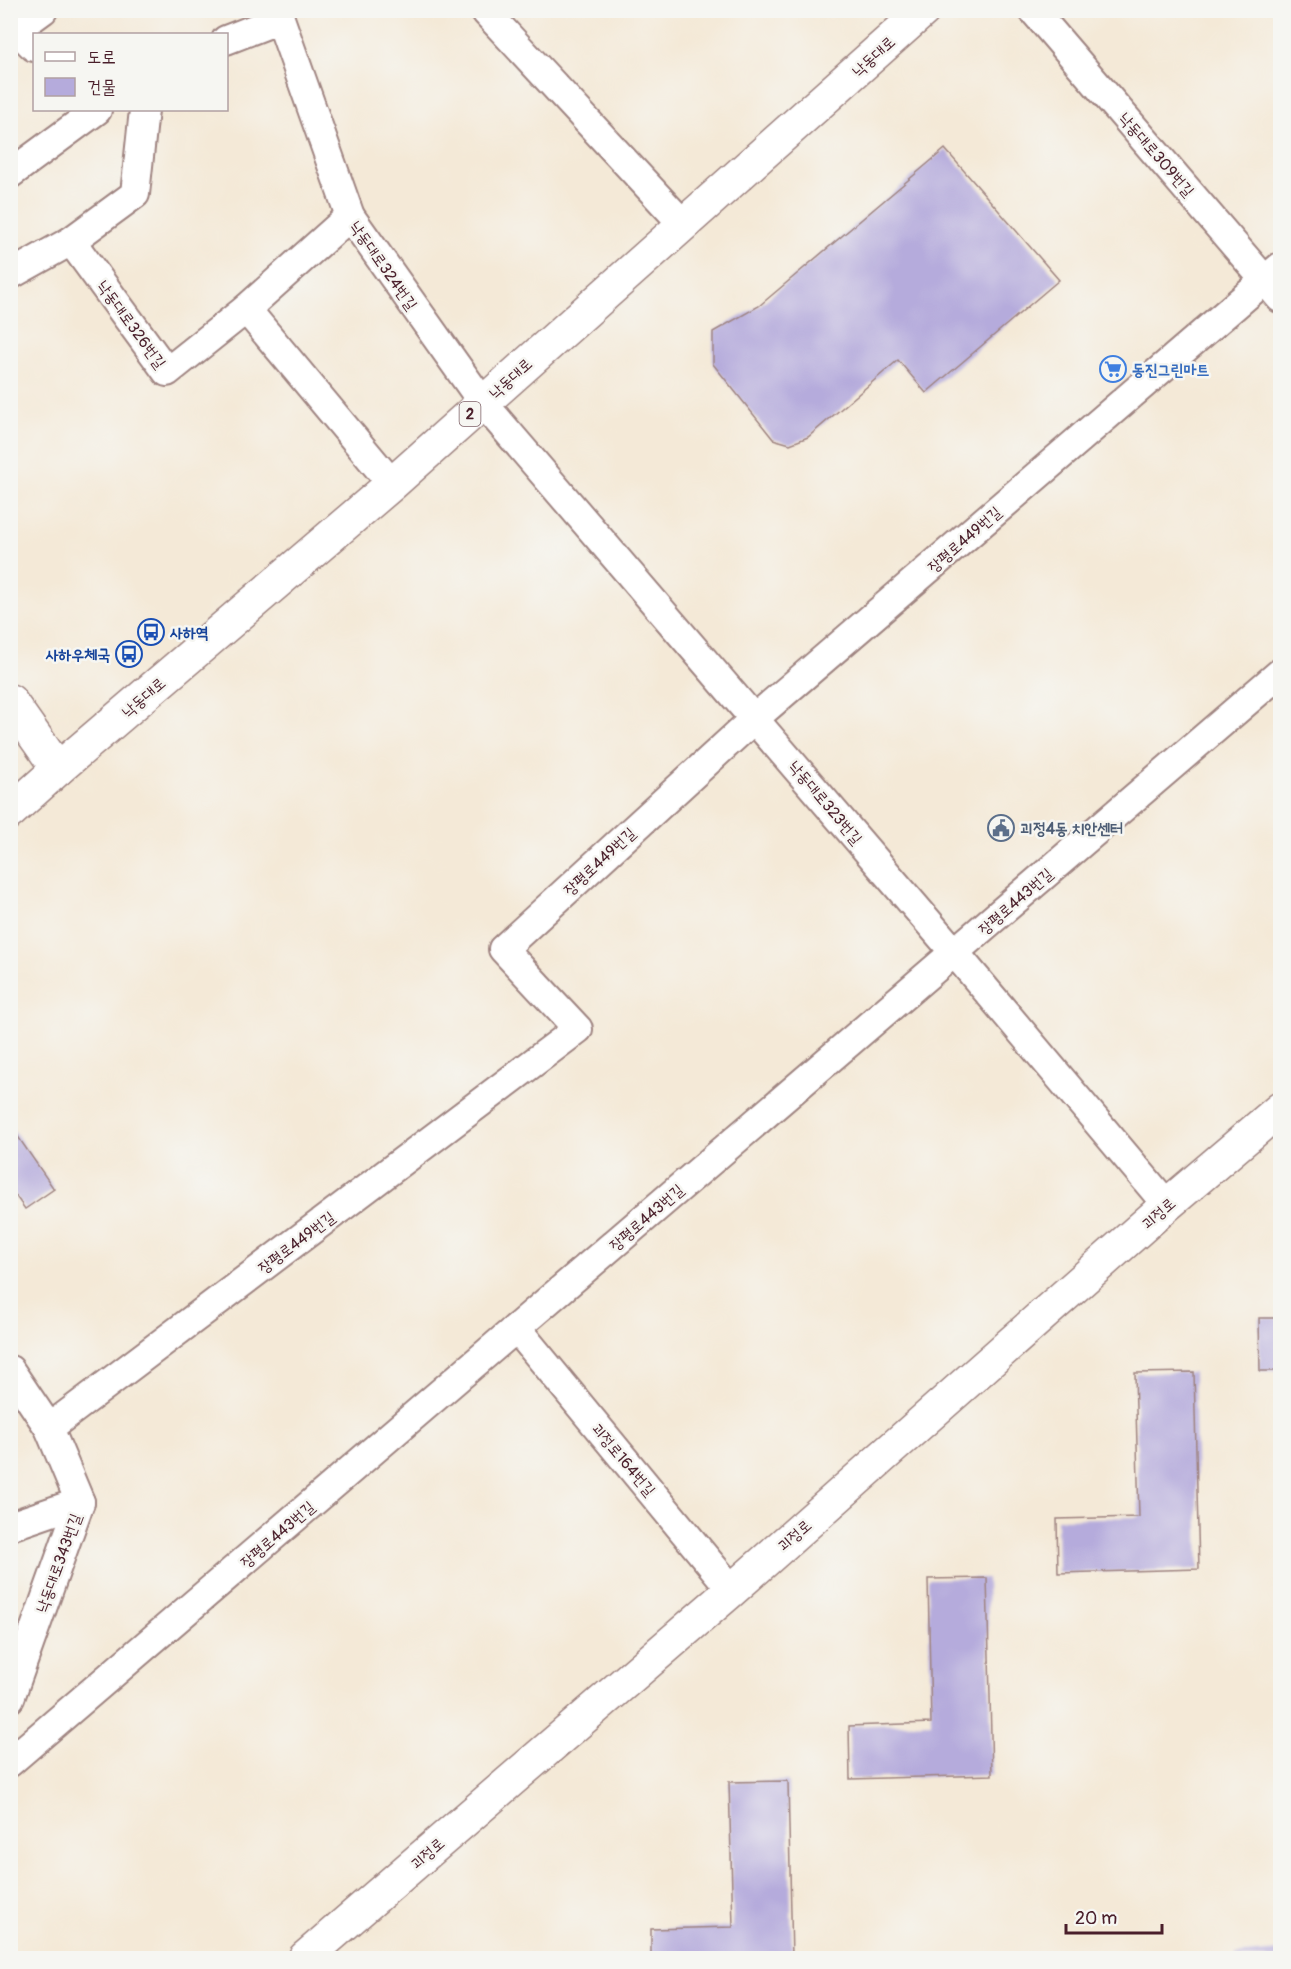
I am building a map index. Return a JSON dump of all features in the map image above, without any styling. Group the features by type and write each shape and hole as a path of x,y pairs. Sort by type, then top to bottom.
{"main road":[{"name":"낙동대로","path":"10,812 392,484 924,10"},
{"path":"10,701 58,769"},
{"name":"괴정로","path":"305,1959 732,1590 1167,1205 1281,1108"}],"street":[{"path":"21,37 44,10"},
{"path":"487,10 486,12 683,224"},
{"name":"낙동대로309번길","path":"1034,10 1276,282"},
{"path":"228,39 278,15"},
{"name":"낙동대로324번길","path":"278,15 350,216 483,403"},
{"path":"10,174 96,111"},
{"path":"10,275 71,241 135,194 144,111"},
{"path":"350,216 246,309 392,484"},
{"name":"낙동대로326번길","path":"71,241 167,372 246,309"},
{"name":"장평로449번길","path":"49,1428 578,1029 503,949 754,718 1276,282"},
{"name":"낙동대로323번길","path":"483,403 955,953 1167,1205"},
{"name":"장평로443번길","path":"10,1761 1281,673"},
{"name":"괴정로164번길","path":"516,1328 732,1590"},
{"name":"낙동대로343번길","path":"10,1370 49,1428 80,1502 10,1698"},
{"path":"10,1526 80,1502"}],"building":[{"path":"945,149 1059,280 926,393 898,360 808,437 790,444 773,439 713,364 713,332 759,306"},
{"path":"10,1125 54,1189 25,1209 10,1188"},
{"path":"1259,1318 1280,1318 1280,1371 1260,1371"},
{"path":"1194,1372 1199,1569 1058,1573 1057,1519 1139,1517 1135,1373"},
{"path":"987,1578 992,1775 850,1779 849,1726 931,1723 928,1579"},
{"path":"788,1781 792,1958 651,1958 651,1929 733,1927 729,1782"},
{"path":"1280,1951 1280,1958 1236,1958 1236,1955"}],"place":[{"name":"동진그린마트","path":"1113,369"},
{"name":"사하역","path":"151,632"},
{"name":"사하우체국","path":"129,654"},
{"name":"괴정4동 치안센터","path":"1001,828"}]}
